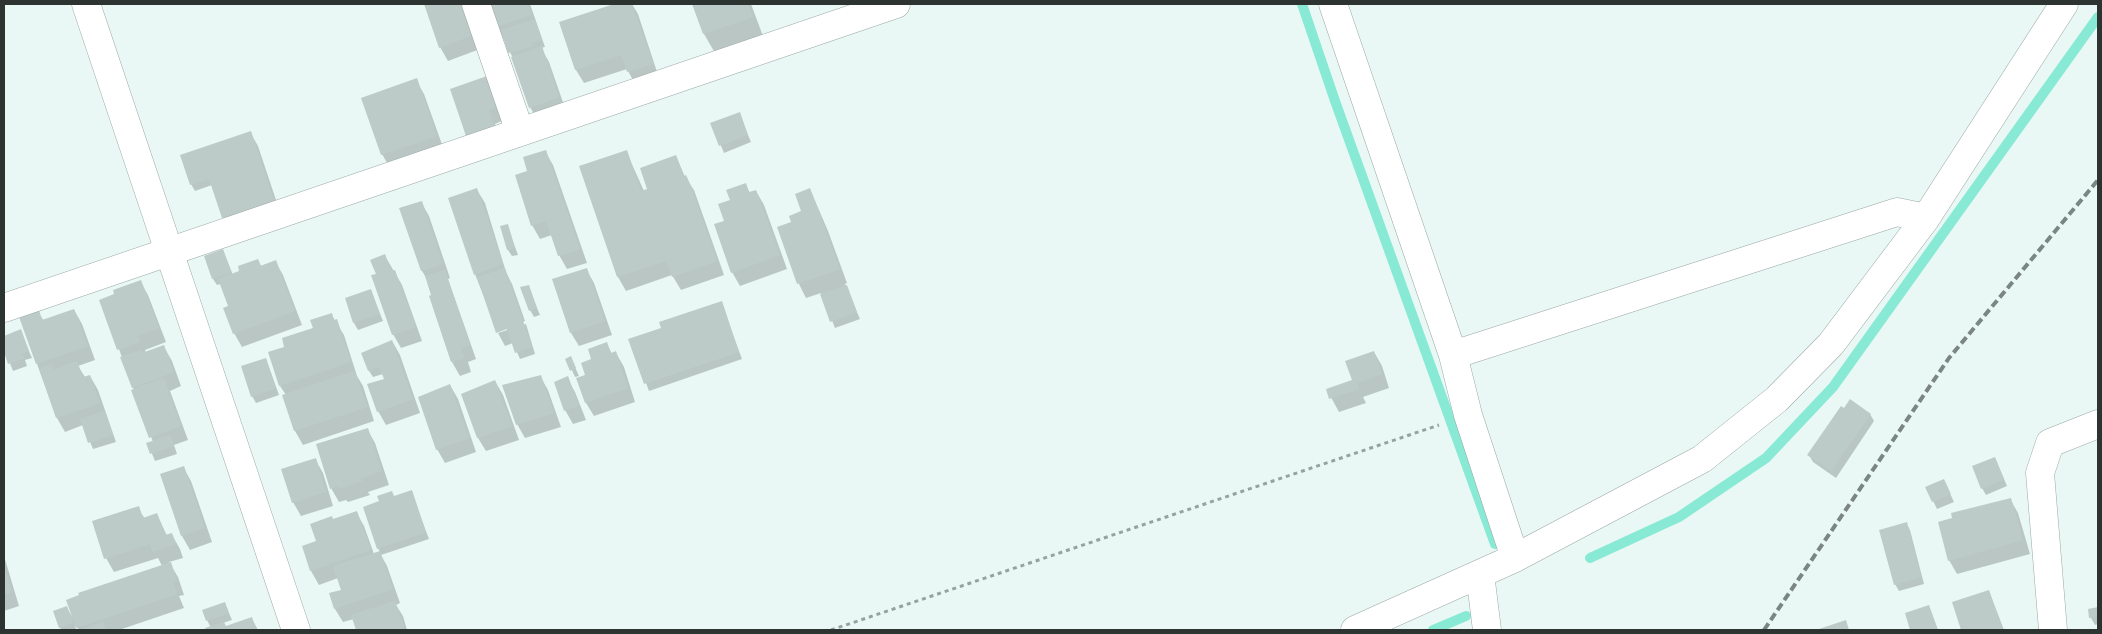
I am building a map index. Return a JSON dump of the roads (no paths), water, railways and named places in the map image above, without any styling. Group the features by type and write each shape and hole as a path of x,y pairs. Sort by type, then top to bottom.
{"street":[{"path":"86,4 296,630"},
{"path":"476,4 520,132"},
{"path":"4,308 896,4"},
{"path":"1333,4 1453,355 1468,415 1515,558"},
{"path":"1355,630 1515,558 1702,459 1777,399 1830,344 1926,218 2064,4"},
{"path":"1453,355 1897,212 1926,218"},
{"path":"2053,630 2040,473 2050,443 2098,424"},
{"path":"1480,574 1487,630"}],"waterway":[{"path":"1302,4 1335,101 1495,544"},
{"path":"1590,558 1679,517 1766,458 1833,387 2098,17"},
{"path":"1433,630 1466,616"}],"railway":[{"path":"1764,630 1949,358 2098,180"}]}
